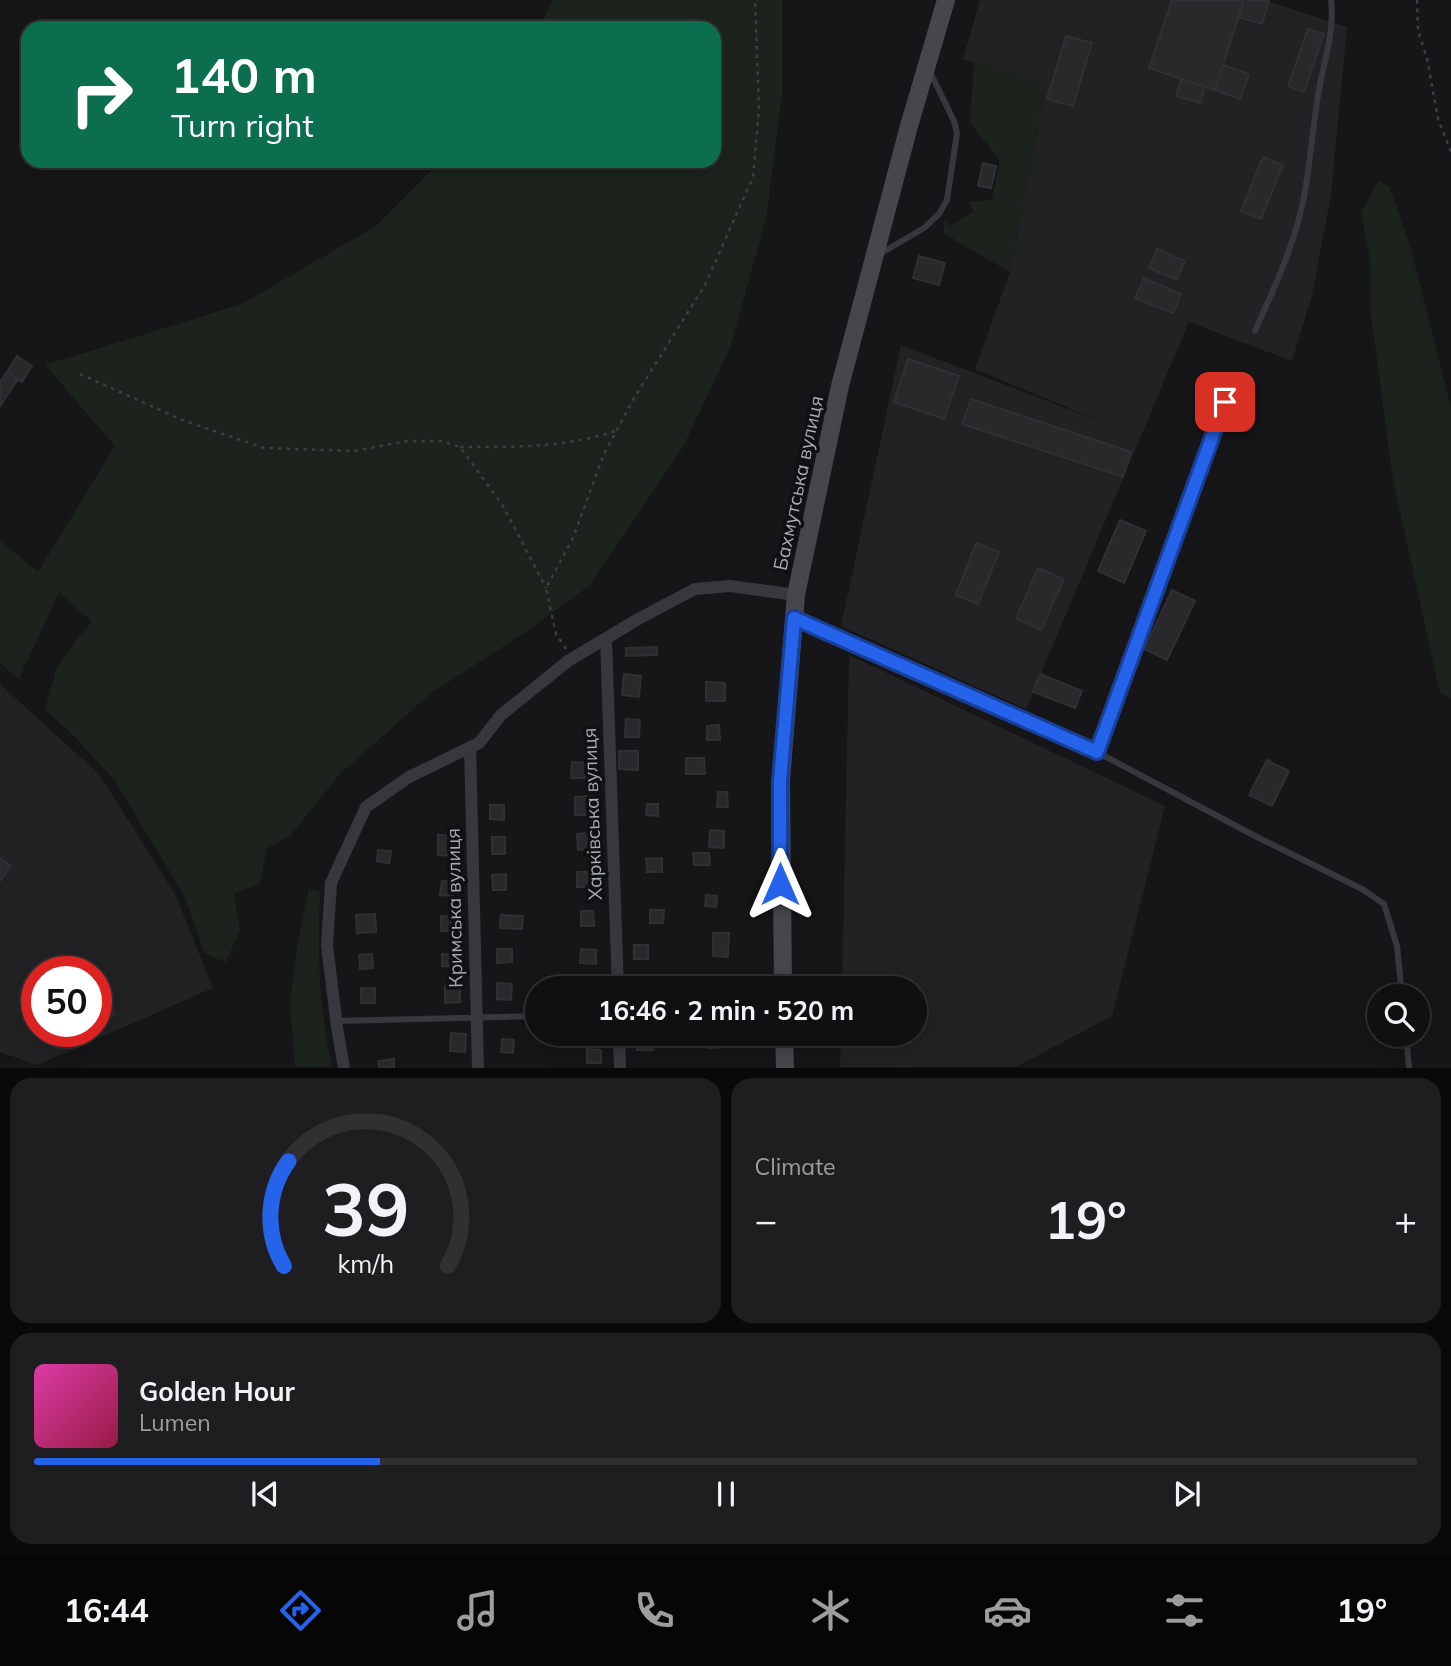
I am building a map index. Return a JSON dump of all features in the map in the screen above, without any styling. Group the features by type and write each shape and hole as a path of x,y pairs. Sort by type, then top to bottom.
{"main road":[{"name":"Бахмутська вулиця","path":"783,976 780,781 796,595 840,386 946,0"},
{"path":"784,1046 785,1068"}],"street":[{"path":"344,1068 327,945 331,883 366,807 409,777 479,743 501,715 573,658 695,589 730,586 796,595"},
{"name":"Харківська вулиця","path":"606,639 618,976"},
{"name":"Кримська вулиця","path":"470,747 478,1068"},
{"path":"619,1046 620,1068"}],"lane":[{"path":"1255,331 1296,229 1305,191 1319,86 1327,58 1331,0"},
{"path":"876,256 923,229 939,214 947,200 957,133 927,65"},
{"path":"1097,752 1225,402"},
{"path":"794,618 1097,752 1362,889 1384,904 1397,946 1401,984"},
{"path":"336,1021 525,1017"},
{"path":"1407,1047 1409,1068"}],"path":[{"path":"546,588 573,538 604,454 634,398 705,285 753,177 759,109 755,0"},
{"path":"1417,0 1418,31 1427,58 1438,119 1451,152"},
{"path":"80,374 182,420 264,448 354,451 407,441 442,441 460,447 531,448 592,438 616,431"},
{"path":"460,447 503,506 546,588 556,634 573,658"}],"shaded area":[{"path":"553,0 782,0 782,96 766,218 730,348 683,447 589,586 527,631 430,694 340,774 290,836 267,848 260,883 234,894 240,930 226,962 205,954 184,895 115,781 45,709 57,667 92,622 59,592 19,679 0,663 0,541 38,572 115,446 45,365 242,304 376,226 434,168 721,168 721,21 542,21"},
{"path":"980,0 1265,0 1347,27 1331,195 1312,296 1292,361 1189,322 1026,709 841,626 901,345 1107,424 975,369 1010,272 1046,85 963,59"},
{"path":"974,62 1046,84 1010,272 943,232 945,220 950,226 974,211 968,202 992,200 1000,160 970,123"},
{"path":"1378,181 1390,187 1412,253 1451,408 1451,699 1440,693 1393,480 1371,314 1370,259 1361,213"},
{"path":"849,655 1165,806 1112,1016 1016,1067 840,1067 841,1046 927,1046 927,976 842,976"},
{"path":"0,684 99,774 176,896 213,988 112,1032 112,956 21,956 21,1047 78,1047 37,1065 0,1052"},
{"path":"309,889 320,892 320,980 332,1067 295,1067 290,1001"}],"building":[{"path":"1172,0 1244,0 1215,90 1149,68"},
{"path":"1244,0 1269,0 1262,24 1239,17"},
{"path":"1308,29 1324,34 1304,92 1288,86"},
{"path":"1066,36 1092,43 1073,106 1047,99"},
{"path":"1223,65 1249,74 1240,99 1215,90"},
{"path":"1181,79 1205,87 1200,103 1176,96"},
{"path":"1263,157 1283,165 1261,219 1241,211"},
{"path":"983,163 996,166 991,188 978,186"},
{"path":"1157,249 1185,261 1177,280 1149,268"},
{"path":"919,256 945,263 939,285 913,278"},
{"path":"1144,278 1181,294 1173,313 1135,298"},
{"path":"17,356 32,366 22,382 7,372"},
{"path":"908,359 959,376 944,419 894,402"},
{"path":"7,372 18,379 0,406 0,382"},
{"path":"971,399 1131,452 1123,477 962,424"},
{"path":"1120,520 1146,531 1124,583 1098,571"},
{"path":"976,543 999,552 978,604 956,595"},
{"path":"1038,568 1064,579 1041,630 1016,619"},
{"path":"1172,590 1195,601 1167,660 1144,649"},
{"path":"657,647 657,655 626,656 626,648"},
{"path":"624,674 641,676 639,697 622,695"},
{"path":"1040,674 1082,691 1075,708 1033,692"},
{"path":"706,682 725,683 725,701 706,701"},
{"path":"626,719 640,720 639,737 625,737"},
{"path":"719,725 720,740 707,740 707,726"},
{"path":"619,751 638,751 638,770 619,769"},
{"path":"686,758 704,758 705,774 686,774"},
{"path":"1267,760 1289,771 1272,806 1249,795"},
{"path":"572,762 589,763 589,778 571,778"},
{"path":"718,792 727,792 728,807 717,807"},
{"path":"589,796 590,815 575,815 575,797"},
{"path":"647,804 658,804 658,816 646,815"},
{"path":"490,805 504,805 504,820 490,819"},
{"path":"710,830 724,831 724,848 709,847"},
{"path":"589,833 590,849 578,850 577,834"},
{"path":"438,835 455,836 454,856 438,855"},
{"path":"492,837 505,837 505,854 492,854"},
{"path":"378,850 391,851 389,863 377,861"},
{"path":"693,853 709,853 710,865 694,865"},
{"path":"0,858 11,866 0,881"},
{"path":"662,858 662,872 647,872 646,859"},
{"path":"577,872 591,872 591,887 577,887"},
{"path":"506,874 506,890 493,890 492,875"},
{"path":"442,881 455,882 453,896 440,895"},
{"path":"706,895 717,896 716,907 705,906"},
{"path":"650,910 664,910 663,923 650,923"},
{"path":"581,911 593,911 594,926 581,926"},
{"path":"375,914 376,932 357,933 356,915"},
{"path":"501,915 523,916 522,929 500,928"},
{"path":"441,916 457,916 457,931 441,931"},
{"path":"713,933 729,933 728,957 713,956"},
{"path":"634,945 648,945 648,959 634,959"},
{"path":"497,949 512,949 512,962 497,963"},
{"path":"581,949 596,950 596,964 580,963"},
{"path":"372,954 373,968 360,969 359,955"},
{"path":"442,954 457,955 456,967 442,966"},
{"path":"497,983 512,984 511,1000 497,999"},
{"path":"445,986 460,986 460,1002 445,1003"},
{"path":"361,988 375,988 375,1003 361,1003"},
{"path":"451,1033 466,1034 465,1052 450,1051"},
{"path":"502,1039 514,1040 513,1053 501,1052"},
{"path":"637,1046 653,1046 653,1050 637,1050"},
{"path":"587,1049 601,1050 601,1063 587,1063"},
{"path":"394,1059 394,1068 379,1068 378,1061"}],"route":[{"path":"780,884 780,781 794,618 1097,752 1225,402"}]}
